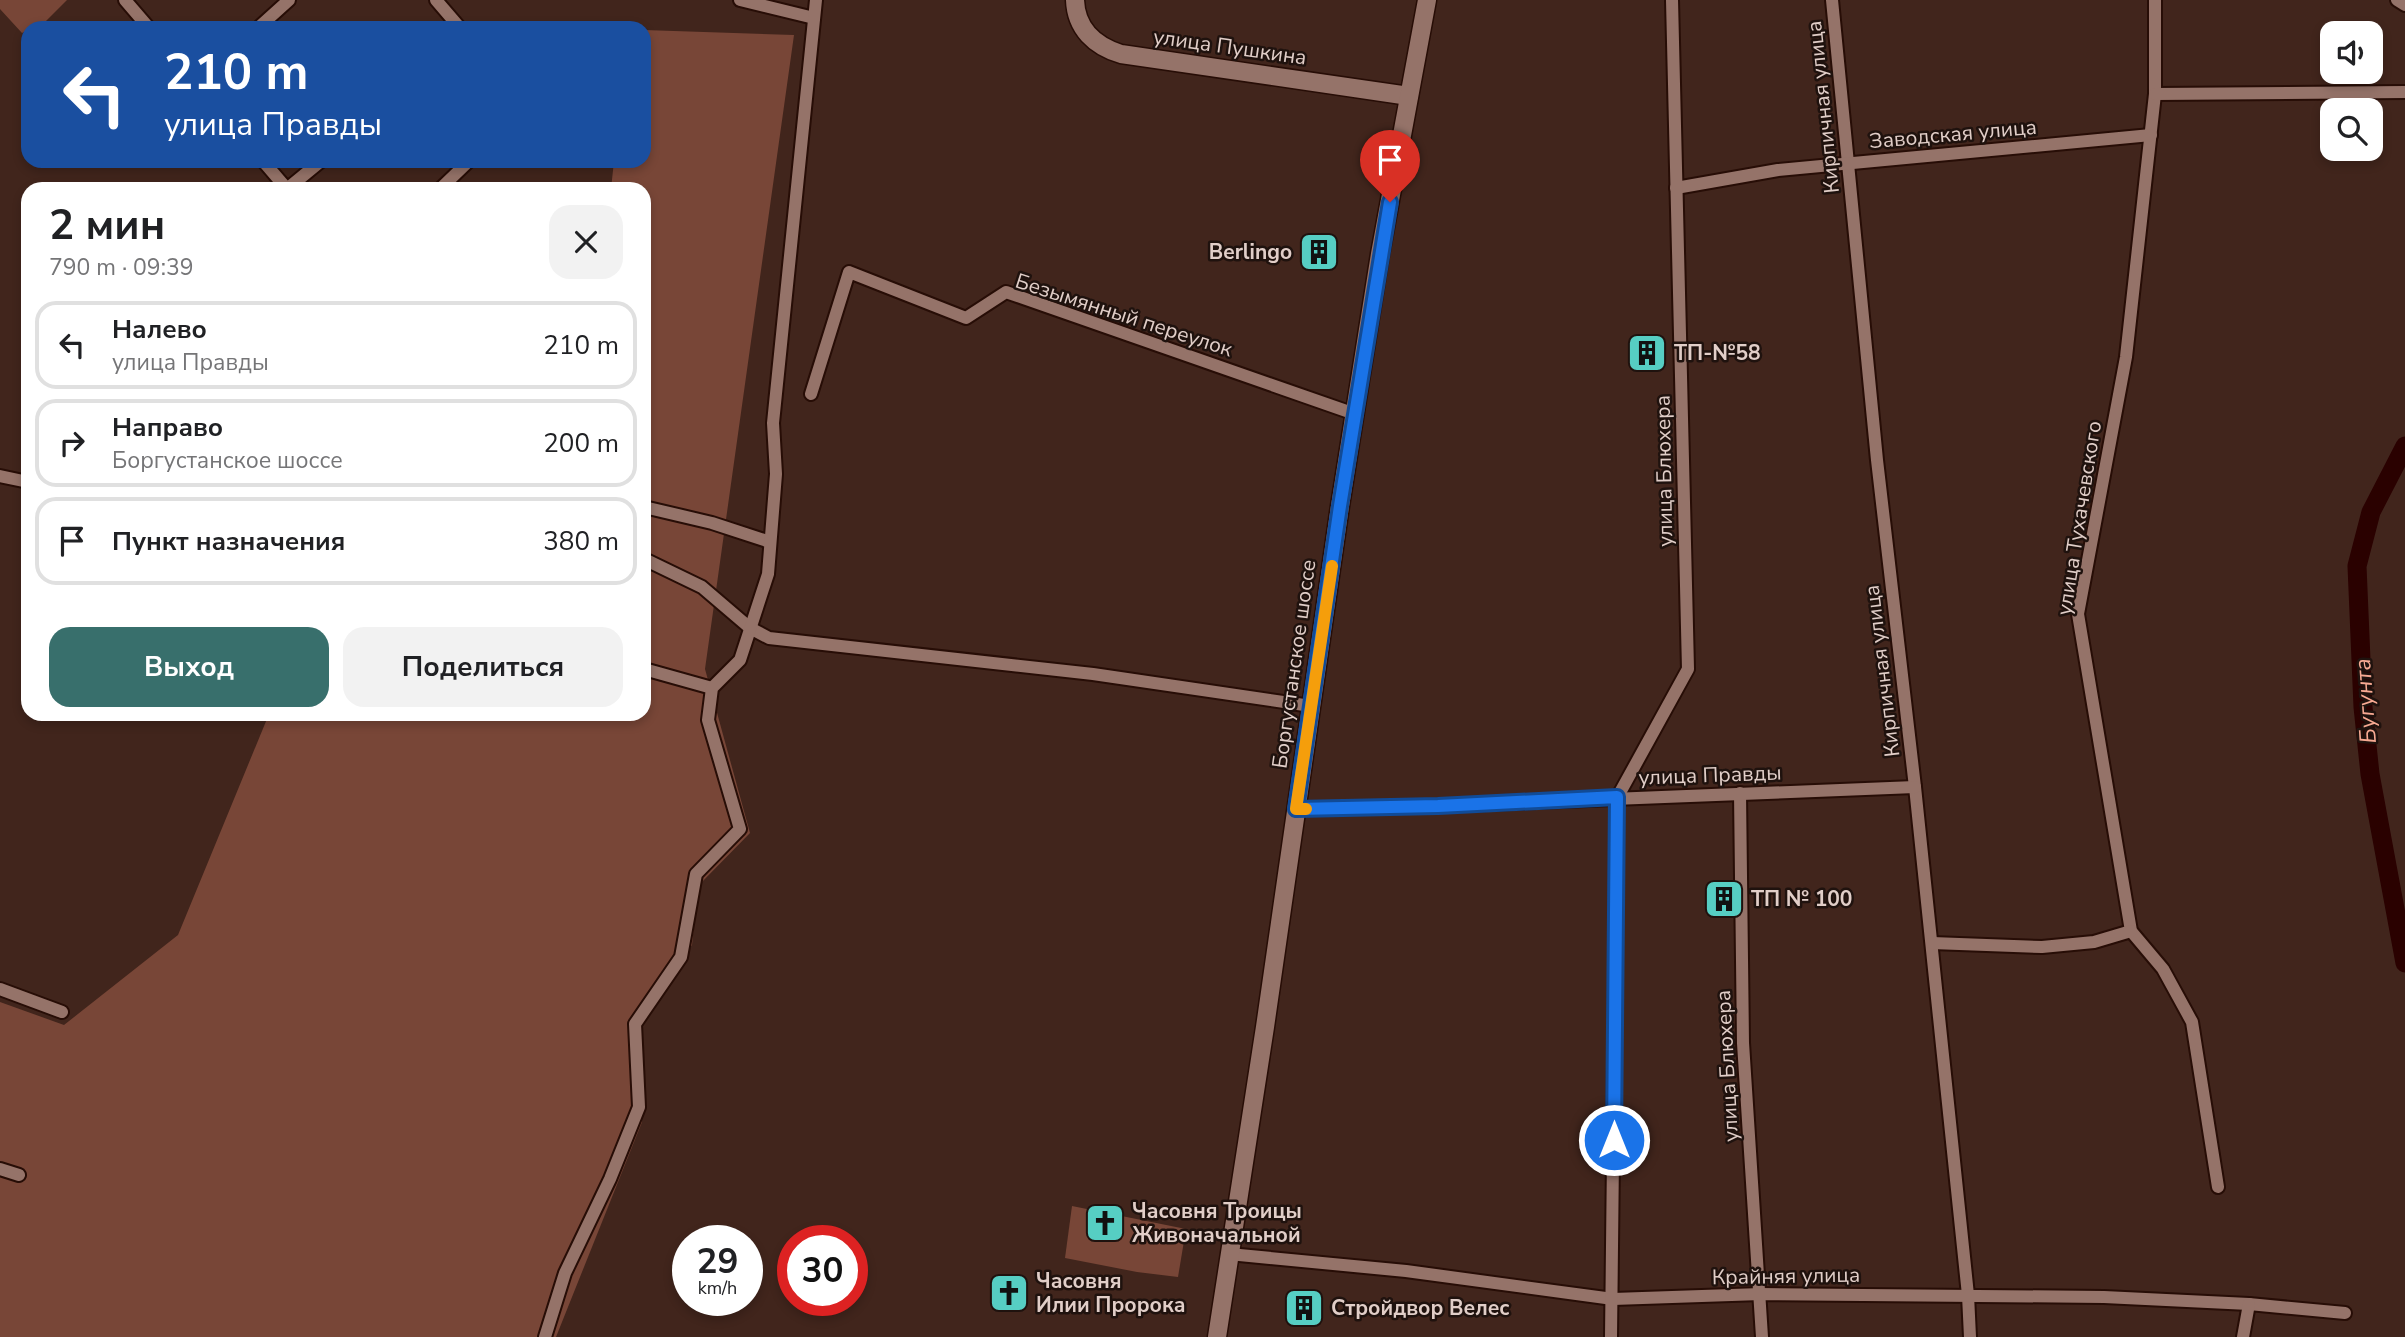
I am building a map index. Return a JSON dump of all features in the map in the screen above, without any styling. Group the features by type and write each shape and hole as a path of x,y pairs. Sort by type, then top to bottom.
{"street":[{"path":"125,0 143,21"},
{"path":"266,21 289,0"},
{"path":"436,0 454,21"},
{"path":"740,0 814,18"},
{"path":"545,1337 565,1273 610,1179 639,1107 635,1024 681,957 696,874 740,829 708,720 712,688 740,660 768,574 776,474 773,423 816,0"},
{"name":"улица Пушкина","path":"1075,0 1078,19 1087,34 1101,47 1121,54 1409,96"},
{"name":"Боргустанское шоссе","path":"1217,1337 1380,254 1427,0"},
{"name":"улица Блюхера","path":"1617,797 1688,669 1672,0"},
{"name":"Кирпичная улица","path":"1832,0 1877,460 1932,943 1968,1294 1970,1337"},
{"name":"улица Тухачевского","path":"2155,0 2155,94 2126,357 2078,614 2131,931 2163,970 2192,1022 2218,1187"},
{"path":"2397,0 2405,5"},
{"path":"2155,94 2405,93"},
{"name":"Заводская улица","path":"1676,188 1778,170 2151,135"},
{"path":"269,168 281,182"},
{"path":"296,182 312,168"},
{"path":"447,182 462,168"},
{"name":"Безымянный переулок","path":"811,394 849,272 966,318 1006,292 1355,414"},
{"path":"0,476 21,480"},
{"path":"651,510 712,523 771,542"},
{"path":"651,562 702,587 750,628 769,638 1093,674 1311,706"},
{"path":"651,671 712,688"},
{"name":"улица Правды","path":"1296,809 1915,787"},
{"name":"улица Блюхера","path":"1740,793 1743,1043 1762,1337"},
{"path":"1611,1337 1617,797"},
{"path":"1932,943 2042,947 2094,942 2131,931"},
{"path":"0,989 62,1012"},
{"path":"0,1169 19,1175"},
{"name":"Крайняя улица","path":"1229,1254 1406,1271 1613,1299 1761,1294 1968,1294 2249,1304 2345,1313"},
{"path":"2243,1337 2249,1304"}],"shaded area":[{"path":"0,0 67,0 46,21 21,21 21,32 0,9"},
{"path":"651,30 794,35 705,669 750,833 698,886 692,945 639,1024 642,1122 556,1337 0,1337 0,1002 64,1025 178,935 266,721 651,721 651,182 612,182 613,168 651,168"},
{"path":"1072,1206 1186,1229 1178,1277 1065,1258"}],"waterway":[{"name":"Бугунта","path":"2405,446 2371,512 2357,566 2363,707 2370,774 2405,963"}],"slow traffic":[{"path":"1306,809 1296,809 1332,566"}],"place":[{"name":"Berlingo","path":"1319,252"},
{"name":"ТП-№58","path":"1647,353"},
{"name":"ТП № 100","path":"1724,899"},
{"name":"Часовня Троицы Живоначальной","path":"1105,1223"},
{"name":"Часовня Илии Пророка","path":"1009,1293"},
{"name":"Стройдвор Велес","path":"1304,1308"}],"route":[{"path":"1390,202 1340,506 1296,809 1438,806 1617,797 1614,1140"}]}
